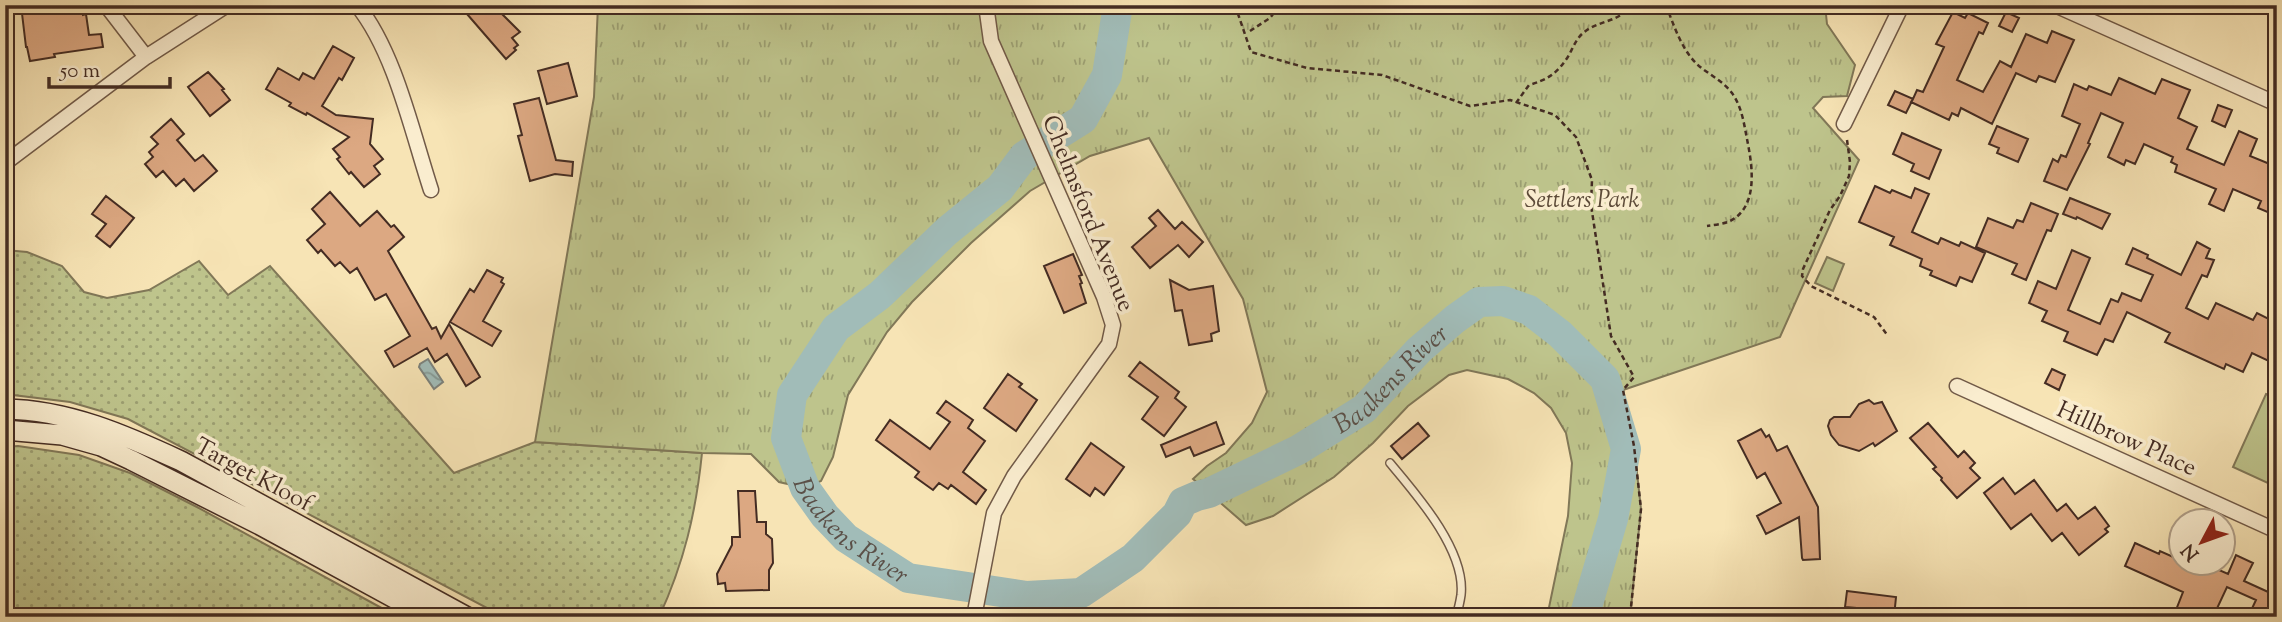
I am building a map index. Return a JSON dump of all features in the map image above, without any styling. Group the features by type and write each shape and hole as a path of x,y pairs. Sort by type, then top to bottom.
{"main road":[{"name":"Target Kloof","path":"5,409 60,416 102,426 181,461 467,617"},
{"name":"Target Kloof","path":"5,430 62,435 101,446 260,525 429,617"}],"street":[{"path":"106,5 146,57"},
{"path":"5,163 146,57 227,5"},
{"path":"357,5 376,32 390,61 431,190"},
{"name":"Chelmsford Avenue","path":"974,616 993,513 999,500 1109,344 1113,325 1108,306 991,41 986,5"},
{"path":"1844,124 1902,5"},
{"path":"2055,5 2277,104"},
{"name":"Hillbrow Place","path":"1957,386 2277,531"}],"lane":[{"path":"1390,463 1422,500 1451,550 1461,587 1456,617"}],"path":[{"path":"961,5 965,8"},
{"path":"1235,5 1251,52 1307,68 1382,75 1469,106 1510,100 1555,115 1576,137 1592,180 1591,205 1611,336 1634,377 1623,390 1634,446 1641,509 1630,617"},
{"path":"1250,31 1270,18 1280,5"},
{"path":"1516,103 1529,85 1546,80 1565,62 1581,35 1617,18 1631,5"},
{"path":"1666,5 1688,53 1698,66 1732,92 1744,120 1753,178 1749,194 1740,212 1730,221 1707,226"},
{"path":"1844,124 1850,162 1849,176 1840,196 1830,209 1802,276 1811,286 1874,317 1888,336"}],"green space":[{"name":"Settlers Park","path":"598,5 1825,5 1827,24 1855,65 1847,96 1823,97 1813,108 1859,160 1780,337 1623,390 1634,446 1641,509 1630,617 1547,617 1568,516 1572,463 1566,433 1551,408 1534,393 1508,379 1467,370 1449,375 1408,406 1373,443 1334,477 1273,516 1246,525 1193,479 1226,453 1252,423 1267,392 1243,299 1149,138 1090,156 1030,191 971,243 912,302 887,332 848,395 833,457 821,481 805,488 779,482 751,454 535,442 594,97"},
{"path":"5,250 27,252 62,266 84,292 107,298 149,290 199,261 228,295 270,266 454,473 535,442 702,453 688,537 659,617 504,617 128,419 70,402 5,394"},
{"path":"1827,257 1844,264 1833,291 1815,283"},
{"path":"2266,394 2277,399 2277,469 2270,484 2233,467"},
{"path":"18,446 79,455 130,473 398,617 5,617 5,447"}],"water":[{"path":"428,359 443,382 434,389 419,367"}],"building":[{"path":"21,5 82,5 89,35 101,34 103,47 54,54 55,57 30,61"},
{"path":"477,5 493,5 520,32 512,38 518,45 514,48 516,50 506,59 467,14"},
{"path":"1953,12 1965,18 1968,13 1988,23 1983,34 1979,32 1957,80 1983,92 2000,61 2011,67 2026,34 2047,43 2052,31 2074,40 2055,82 2039,76 2036,82 2016,73 1992,124 1961,108 1958,116 1952,113 1949,120 1911,102 1906,113 1888,105 1895,91 1913,99 1917,90 1923,92 1944,47 1936,44"},
{"path":"2006,12 2019,18 2012,32 1999,26"},
{"path":"333,46 354,58 342,80 339,78 322,106 336,115 373,119 370,144 383,159 374,166 380,174 364,187 351,172 349,174 333,149 349,137 289,106 291,103 266,89 278,68 299,80 303,73 314,79"},
{"path":"568,63 577,96 547,104 538,71"},
{"path":"208,72 230,100 210,116 188,87"},
{"path":"2119,78 2155,94 2162,79 2190,90 2178,118 2197,127 2187,149 2224,165 2239,131 2257,139 2250,156 2277,167 2277,216 2258,208 2261,201 2233,189 2224,211 2209,204 2216,189 2175,172 2177,165 2171,162 2173,157 2144,144 2135,164 2126,160 2124,165 2108,157 2123,123 2101,113 2088,143 2090,144 2067,190 2044,181 2053,159 2058,162 2061,155 2066,157 2080,124 2062,116 2074,84 2087,90 2089,86 2111,95"},
{"path":"539,98 556,160 573,162 572,176 555,174 530,181 518,136 522,135 514,104"},
{"path":"2218,105 2232,110 2225,127 2212,121"},
{"path":"171,119 184,134 177,140 195,161 203,155 217,171 194,191 184,179 176,186 163,171 156,177 145,164 153,157 149,152 158,144 151,137"},
{"path":"1997,126 2028,139 2018,162 1997,153 1999,148 1989,144"},
{"path":"1902,133 1941,150 1929,179 1911,171 1914,164 1893,154"},
{"path":"1875,186 1911,198 1915,188 1929,194 1912,232 1938,244 1941,238 1959,246 1961,242 1985,253 1972,282 1960,277 1956,286 1930,275 1932,271 1920,266 1922,259 1890,245 1894,237 1859,222"},
{"path":"330,192 360,226 377,211 404,237 388,251 432,329 436,327 441,338 449,324 480,377 466,386 447,354 435,362 427,348 394,367 385,351 410,336 386,294 375,300 357,268 350,273 340,262 335,266 321,250 318,253 307,240 325,224 312,209"},
{"path":"106,196 134,218 110,247 96,236 106,224 92,214"},
{"path":"2070,198 2110,214 2102,229 2077,217 2076,219 2063,214"},
{"path":"2031,203 2058,214 2051,231 2047,230 2026,280 2012,274 2017,264 1976,247 1988,218 2013,228 2017,220 2023,222"},
{"path":"1158,210 1175,229 1182,222 1203,242 1189,257 1178,245 1150,268 1132,247 1156,226 1149,218"},
{"path":"2197,242 2210,249 2206,258 2214,260 2207,277 2202,275 2186,308 2208,319 2216,303 2253,320 2257,313 2277,323 2277,338 2272,348 2277,351 2277,355 2273,363 2252,353 2243,372 2226,364 2224,369 2165,342 2170,333 2127,312 2113,342 2105,339 2097,355 2064,341 2068,332 2042,321 2047,311 2029,303 2038,281 2056,289 2072,250 2090,258 2068,310 2100,324 2111,299 2118,302 2122,293 2141,301 2153,275 2126,264 2133,248 2181,275"},
{"path":"1073,254 1082,275 1079,276 1082,283 1080,284 1086,303 1064,313 1044,266"},
{"path":"487,270 503,278 501,282 504,284 483,321 501,331 492,346 450,322 470,289 474,292"},
{"path":"1170,280 1189,290 1213,286 1219,331 1211,334 1212,341 1189,345 1182,310 1175,311"},
{"path":"1140,362 1179,392 1175,398 1186,407 1164,436 1142,419 1158,397 1129,376"},
{"path":"2052,369 2065,375 2059,390 2045,383"},
{"path":"1008,374 1022,384 1019,387 1037,400 1016,431 984,408"},
{"path":"1869,400 1874,404 1882,402 1897,431 1875,446 1873,443 1859,451 1839,445 1831,435 1828,426 1830,420 1834,417 1850,417 1859,404"},
{"path":"946,401 973,420 968,428 985,441 963,472 986,490 976,504 951,485 948,489 939,483 933,490 915,477 919,472 876,440 890,420 930,449 950,422 937,413"},
{"path":"1216,422 1224,444 1194,456 1190,447 1166,457 1161,445"},
{"path":"1418,423 1429,436 1402,459 1391,446"},
{"path":"1928,423 1958,457 1964,451 1975,463 1970,468 1980,478 1957,498 1933,469 1936,467 1910,438"},
{"path":"1761,429 1766,437 1769,435 1777,451 1787,446 1818,507 1820,559 1802,558 1799,517 1766,534 1757,516 1781,503 1765,473 1757,478 1738,441"},
{"path":"1091,443 1124,467 1104,495 1095,488 1090,496 1066,479"},
{"path":"2003,478 2015,494 2034,480 2057,511 2066,504 2078,519 2095,507 2109,526 2105,529 2108,532 2079,555 2062,533 2052,541 2031,514 2011,529 1984,493"},
{"path":"738,491 755,491 757,522 766,522 766,534 772,539 773,563 769,570 769,590 726,591 725,583 718,584 717,574 732,545 732,537 740,537"},
{"path":"2135,543 2159,554 2160,551 2166,554 2166,576 2236,576 2236,555 2253,563 2244,581 2277,596 2277,616 2267,612 2265,617 2248,617 2256,600 2227,587 2213,617 2191,617 2176,610 2183,592 2125,566"},
{"path":"1847,591 1896,597 1894,617 1859,617 1860,613 1856,612 1856,608 1845,607"}],"waterway":[{"name":"Baakens River","path":"1113,5 1117,11 1107,75 1083,119 1024,156 1000,188 947,231 880,295 836,328 792,395 786,438 805,488 825,516 846,538 908,578 1027,596 1081,593 1133,558 1177,514 1183,502 1209,493 1298,450 1364,409 1419,350 1455,319 1479,302 1503,301 1529,310 1560,334 1605,379 1626,449 1613,519 1584,617"}]}
